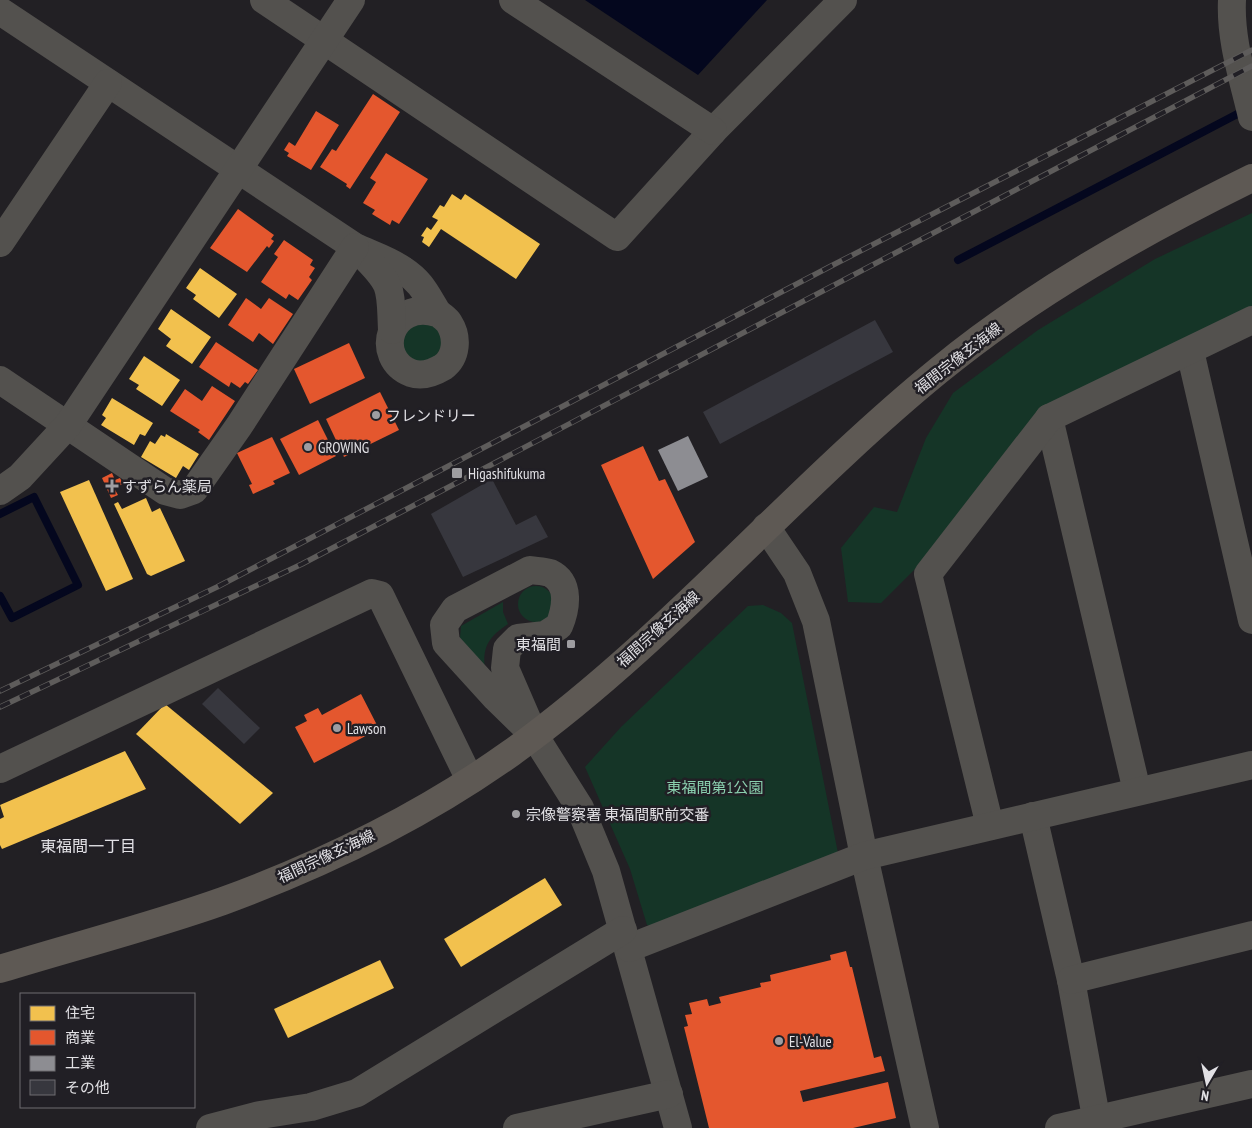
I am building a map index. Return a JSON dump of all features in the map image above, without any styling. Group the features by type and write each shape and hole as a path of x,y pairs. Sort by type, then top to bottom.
{"main road":[{"name":"福間宗像玄海線","path":"0,969 222,901 296,872 416,813 470,780 534,735 670,621 766,527 939,370 1034,300 1185,211 1252,178"}],"street":[{"path":"264,0 617,237 714,131 844,0"},
{"path":"0,491 20,477 68,424 351,0"},
{"path":"513,0 714,131"},
{"path":"1232,0 1231,19 1237,57 1252,117"},
{"path":"0,11 355,247 401,268 422,284 438,313 449,322 455,334 455,349 448,363 434,373 423,375 411,373 400,366 393,357 390,344 392,330 390,289 376,267 355,247"},
{"path":"0,243 9,210 108,83"},
{"path":"0,380 165,491 180,495 194,490 239,426 355,247"},
{"path":"392,330 399,319 411,311 424,309 438,313"},
{"path":"990,826 928,574 1050,418 1252,320"},
{"path":"1190,351 1252,620"},
{"path":"1050,418 1137,792"},
{"path":"766,527 797,573 816,621 864,856 925,1128"},
{"path":"534,735 496,698 446,643 444,625 454,609 530,570 550,573 560,582 567,599 560,626 545,635 518,638 507,649 505,668 534,735 580,808 606,871 678,1128"},
{"path":"0,768 372,593 380,595 470,780"},
{"path":"210,1128 260,1115 313,1117 626,939 864,856 1252,765"},
{"path":"1033,816 1071,980 1098,1124"},
{"path":"1071,980 1252,935"},
{"path":"1059,1128 1098,1124 1252,1086"},
{"path":"517,1128 669,1094"}],"green space":[{"path":"1252,213 1252,307 1041,409 944,540 881,603 848,602 841,548 874,507 897,512 926,438 953,393 1038,330 1155,259"},
{"path":"410,323 438,326 444,344 433,360 414,362 401,348 403,329"},
{"path":"536,586 543,587 549,591 553,597 553,611 549,617 543,621 536,622 529,621 523,617 519,611 518,604 519,597 523,591 529,587"},
{"path":"503,602 503,612 508,624 496,633 489,642 484,660 485,668 482,669 460,638 461,626"},
{"name":"東福間第1公園","path":"763,605 781,613 792,623 838,853 657,928 647,925 630,869 585,767 621,727 748,606"}],"water":[{"path":"585,0 767,0 698,75"}],"building: 住宅":[{"path":"452,194 461,200 465,194 540,244 516,279 441,229 429,247 422,242 424,237 421,236 427,227 431,230 438,220 432,217 440,205 444,207"},
{"path":"200,268 237,294 219,318 193,299 196,295 186,288"},
{"path":"171,309 211,337 192,364 166,346 171,339 158,329"},
{"path":"144,356 180,380 162,406 136,389 139,385 129,379"},
{"path":"112,398 153,423 145,436 140,434 134,445 101,425 106,418 102,415"},
{"path":"166,434 199,454 189,470 183,466 176,478 141,457 150,441 155,444 161,435 165,437"},
{"path":"89,480 133,579 106,591 60,492"},
{"path":"146,498 152,512 160,508 185,561 151,576 147,574 114,504 118,502 122,509"},
{"path":"165,704 273,793 240,824 136,734"},
{"path":"125,751 146,789 2,849 0,845 0,819 4,817 0,805"},
{"path":"545,878 562,905 461,967 444,939"},
{"path":"380,960 394,988 288,1038 274,1009"}],"building: 商業":[{"path":"373,94 400,112 350,189 346,186 347,184 320,167 332,149 336,151"},
{"path":"316,111 339,125 311,170 287,156 289,153 284,150 289,142 295,146"},
{"path":"386,153 428,179 399,224 392,220 390,225 372,214 375,210 363,203 376,182 370,178"},
{"path":"238,209 274,235 271,239 274,241 269,248 267,246 247,272 210,248"},
{"path":"284,240 313,260 310,265 315,268 309,277 312,280 298,300 289,294 286,299 261,282 278,257 274,254"},
{"path":"246,298 261,309 269,298 293,314 273,344 259,333 253,342 228,325"},
{"path":"216,342 258,370 248,384 245,382 240,388 231,382 229,387 199,367"},
{"path":"349,343 365,378 310,404 294,369"},
{"path":"212,386 235,401 209,440 198,432 200,430 170,411 185,389 202,401"},
{"path":"380,392 399,430 344,457 326,419"},
{"path":"318,420 336,456 299,475 280,439"},
{"path":"272,437 290,473 273,481 275,484 253,494 249,485 252,484 237,453"},
{"path":"643,446 659,481 665,479 695,542 653,579 601,465"},
{"name":"すずらん薬局","path":"112,473 115,480 120,478 123,484 114,488 118,495 111,498 102,478"},
{"name":"Lawson","path":"361,694 379,729 314,763 295,727 307,721 304,715 318,708 322,715"},
{"name":"El-Value","path":"846,951 850,967 852,967 874,1058 881,1056 885,1071 800,1091 803,1102 888,1082 896,1118 853,1128 709,1128 684,1027 688,1026 685,1015 692,1014 689,1003 707,999 709,1006 721,1003 719,997 761,987 760,983 771,981 770,975 831,960 830,955"}],"building: 工業":[{"path":"688,436 708,477 678,491 658,450"}],"building: その他":[{"path":"875,320 893,352 720,444 703,412"},
{"path":"492,479 516,525 536,515 548,537 463,577 431,514"},
{"path":"218,688 260,728 244,744 202,704"}],"waterway":[{"path":"958,260 1245,110"},
{"path":"0,514 34,497 78,585 12,618 0,596"}],"railway":[{"path":"0,691 217,587 833,265 1252,50"},
{"path":"0,707 302,564 1252,66"}],"place":[{"name":"フレンドリー","path":"376,415"},
{"name":"GROWING","path":"308,447"},
{"name":"Higashifukuma","path":"457,473"},
{"name":"すずらん薬局","path":"112,486"},
{"name":"東福間","path":"571,644"},
{"name":"Lawson","path":"337,728"},
{"name":"宗像警察署 東福間駅前交番","path":"516,814"},
{"name":"El-Value","path":"779,1041"}],"district":[{"name":"東福間一丁目","path":"88,846"}]}
